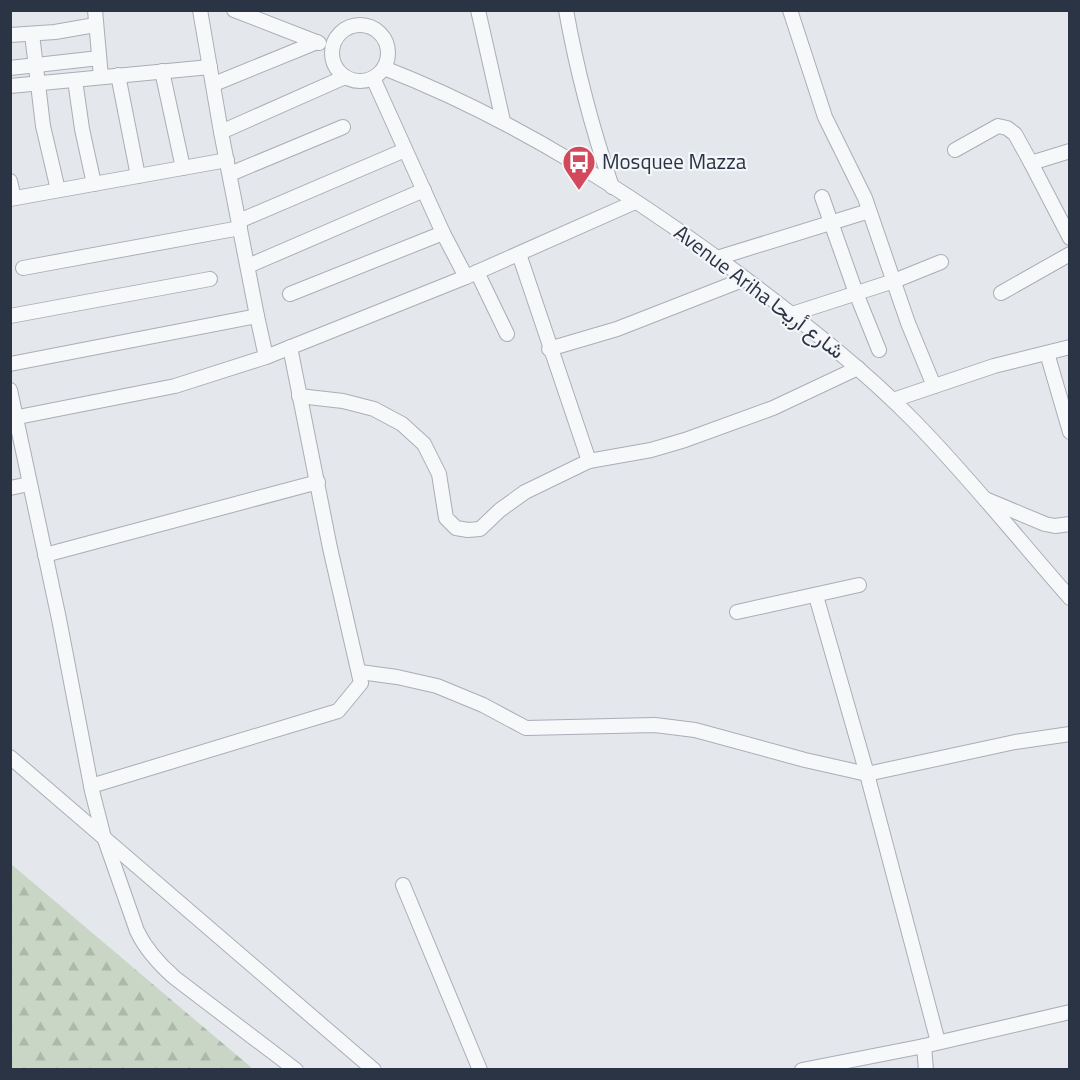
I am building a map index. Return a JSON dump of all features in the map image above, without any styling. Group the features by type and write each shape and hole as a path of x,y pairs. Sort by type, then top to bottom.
{"street":[{"path":"95,10 101,77"},
{"path":"200,10 221,132 266,357"},
{"path":"234,10 332,47"},
{"path":"356,10 360,25"},
{"path":"478,10 503,121"},
{"path":"566,10 587,110 612,187"},
{"path":"789,10 825,117 865,198 908,323 934,386"},
{"path":"10,35 95,25"},
{"path":"360,25 376,30 382,36 388,52 384,68 373,78 354,81 345,77 334,64 332,47 339,34 353,26 360,25"},
{"path":"32,34 43,126 58,190"},
{"path":"214,84 317,42"},
{"path":"10,68 99,58"},
{"path":"68,62 94,184"},
{"path":"10,86 210,67"},
{"name":"Avenue Ariha شارع أريحا","path":"384,68 503,121 635,202 717,258 792,314 893,400 934,442 1070,598"},
{"path":"162,71 183,168"},
{"path":"118,75 138,176"},
{"path":"221,132 345,77"},
{"path":"373,78 442,232 507,334"},
{"path":"955,150 998,126 1007,128 1015,134 1070,238"},
{"path":"10,182 12,198 183,168 228,167 342,127"},
{"path":"23,268 240,225 405,150"},
{"path":"1031,163 1070,151"},
{"path":"248,266 424,190"},
{"path":"822,197 879,350"},
{"path":"18,417 175,386 266,357 471,275 635,202"},
{"path":"717,258 869,212"},
{"path":"290,294 442,232"},
{"path":"519,254 549,349 589,461"},
{"path":"1001,293 1070,254"},
{"path":"792,314 894,281 941,262"},
{"path":"10,316 210,279"},
{"path":"549,349 617,329 746,279"},
{"path":"10,364 257,316"},
{"path":"91,786 338,711 361,683 330,548 290,347"},
{"path":"893,400 994,366 1070,347"},
{"path":"1047,353 1070,432"},
{"path":"299,396 343,401 374,409 402,424 424,444 439,474 446,518 456,528 468,530 480,528 525,492 589,461 651,450 685,440 773,408 858,368"},
{"path":"10,390 18,417 29,484 91,786 104,838 137,931 143,944 159,964 180,983 296,1070"},
{"path":"45,555 318,482"},
{"path":"10,488 29,484"},
{"path":"983,498 1045,524 1055,526 1070,524"},
{"path":"737,612 859,585"},
{"path":"816,596 867,774 938,1042"},
{"path":"360,672 437,686 483,705 526,728 655,725 695,730 867,774 1015,742 1070,734"},
{"path":"10,757 374,1070"},
{"path":"403,885 480,1070"},
{"path":"802,1070 924,1046 1070,1011"},
{"path":"924,1046 926,1070"}],"green space":[{"path":"11,864 253,1069 11,1069"}],"place":[{"name":"Mosquee Mazza","path":"579,191"}]}
